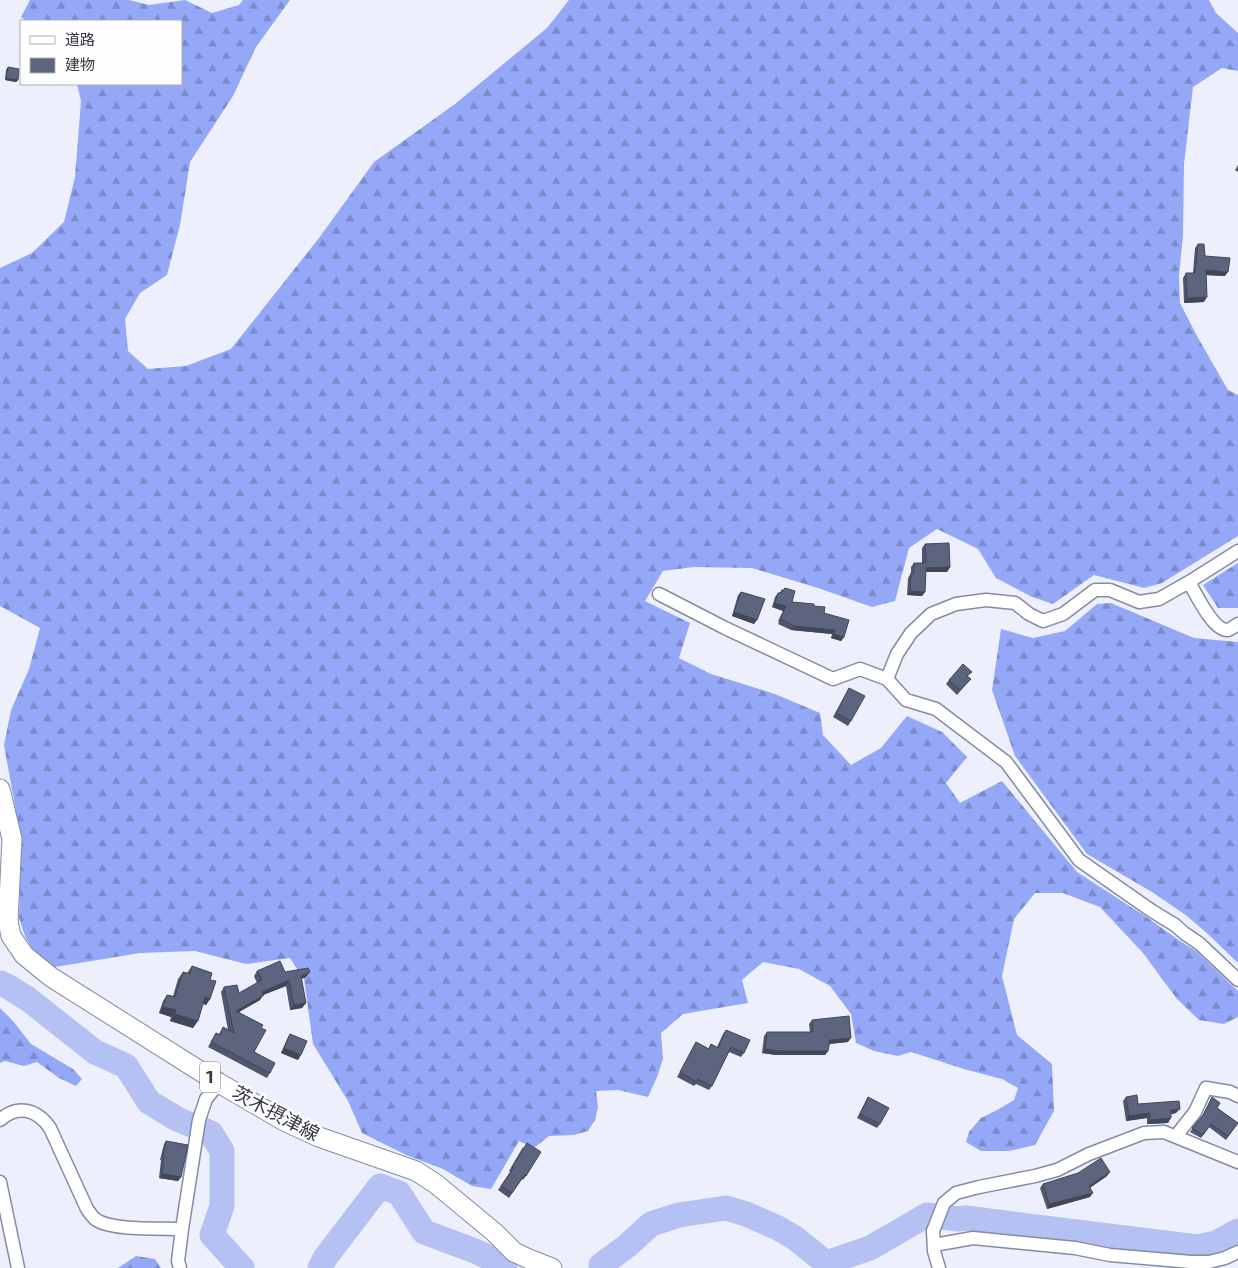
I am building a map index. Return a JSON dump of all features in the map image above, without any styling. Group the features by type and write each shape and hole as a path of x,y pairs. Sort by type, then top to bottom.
{"main road":[{"name":"茨木摂津線","path":"0,789 12,839 8,921 11,936 24,955 51,977 219,1083 284,1121 318,1137 416,1171 436,1184 494,1232 514,1252 552,1268"}],"street":[{"path":"887,679 897,654 911,633 931,614 956,604 986,600 1015,603 1029,614 1043,621 1064,614 1095,590 1110,590 1139,602 1159,599 1238,551"},
{"path":"1189,582 1213,622 1221,629 1229,630 1238,624"},
{"path":"659,594 725,628 833,679 860,669 887,679 906,700 936,709 1006,762 1079,860 1175,925 1200,944 1238,980"},
{"path":"180,1268 178,1261 182,1229 199,1120 206,1099 219,1083"},
{"path":"1176,1136 1195,1112 1206,1088 1230,1092 1238,1096"},
{"path":"0,1120 15,1111 26,1111 37,1114 44,1120 50,1128 87,1209 94,1218 105,1224 117,1227 182,1229"},
{"path":"939,1268 932,1232 944,1203 956,1193 1057,1170 1089,1154 1144,1133 1164,1132 1238,1162"},
{"path":"0,1182 18,1268"},
{"path":"934,1245 973,1238 1075,1248 1110,1255 1191,1262 1209,1262 1238,1252"}],"green space":[{"path":"30,0 129,0 149,5 185,0 212,13 239,5 243,0 290,0 256,47 233,96 190,162 180,225 167,275 140,293 125,319 128,351 148,369 186,366 231,349 319,238 374,162 455,104 547,28 569,0 1209,0 1216,13 1238,33 1238,71 1222,68 1193,87 1184,164 1183,236 1179,275 1180,303 1228,390 1238,395 1238,536 1162,583 1144,588 1094,575 1053,604 1032,597 996,578 978,549 937,529 909,548 895,601 872,607 752,568 694,567 663,571 645,601 690,623 679,658 711,674 775,694 820,713 823,735 851,765 881,748 907,716 942,732 967,757 946,783 960,803 1002,781 1077,872 1196,951 1238,991 1238,1017 1224,1024 1199,1020 1177,999 1143,953 1100,907 1063,893 1035,893 1014,919 1002,976 1017,1035 1052,1064 1054,1111 1035,1145 1009,1151 981,1151 966,1142 969,1132 981,1118 1014,1100 1018,1088 1002,1079 911,1052 898,1056 874,1051 856,1043 851,1014 830,986 799,969 763,962 742,980 748,1003 683,1014 661,1033 663,1059 648,1097 618,1090 596,1091 598,1107 595,1120 588,1131 574,1135 549,1136 534,1148 519,1141 491,1189 472,1186 443,1169 406,1155 362,1133 348,1101 313,1044 304,979 290,958 246,964 195,951 140,953 55,967 36,956 25,936 19,918 21,839 4,745 11,710 29,669 40,628 0,606 0,268 32,253 64,222 75,177 81,101 77,85 182,85 182,20 26,20 21,17"},
{"path":"1238,563 1238,608 1218,608 1203,585"},
{"path":"1111,603 1194,638 1238,642 1238,963 1187,916 1152,892 1087,854 1015,756 992,690 1001,629 1033,638 1065,631 1097,604"},
{"path":"0,1008 31,1044 73,1069 82,1079 76,1086 59,1078 37,1062 24,1066 5,1061 0,1063"},
{"path":"136,1256 155,1259 161,1268 118,1268"}],"building":[{"path":"8,67 19,69 18,80 6,78"},
{"path":"1198,244 1204,244 1205,256 1230,258 1228,272 1206,270 1207,297 1187,298 1186,273 1195,273"},
{"path":"949,543 950,567 926,568 925,592 910,591 911,573 914,573 914,563 926,563 925,544"},
{"path":"785,588 795,591 792,602 825,607 824,613 849,620 844,637 834,634 835,630 794,626 781,619 786,606 775,603 778,593 781,593"},
{"path":"741,592 765,599 757,620 734,612"},
{"path":"963,664 972,672 967,676 971,679 960,690 949,680"},
{"path":"849,688 865,696 851,721 836,713"},
{"path":"280,961 285,972 308,968 310,972 301,976 306,1003 294,1005 289,980 262,992 264,995 236,1011 263,1025 261,1028 266,1030 254,1052 275,1063 270,1073 211,1042 216,1033 220,1035 223,1027 234,1033 224,987 237,985 239,993 262,980 257,971"},
{"path":"192,966 212,973 210,980 216,981 210,999 205,997 198,1021 175,1014 176,1010 163,1007 167,995 175,997 183,972 190,974"},
{"path":"849,1016 851,1038 830,1040 828,1051 779,1051 765,1049 767,1032 813,1032 812,1020"},
{"path":"726,1030 750,1040 744,1053 731,1047 712,1086 698,1079 697,1082 680,1072 696,1042 709,1049 711,1044 718,1048"},
{"path":"290,1034 307,1041 301,1055 284,1048"},
{"path":"1137,1095 1138,1104 1179,1101 1180,1109 1171,1110 1171,1118 1150,1120 1150,1113 1129,1116 1126,1097"},
{"path":"868,1097 889,1108 880,1124 860,1114"},
{"path":"1212,1097 1220,1103 1217,1108 1238,1123 1228,1136 1211,1124 1203,1135 1192,1128 1204,1114"},
{"path":"166,1141 188,1145 181,1177 162,1174"},
{"path":"527,1143 541,1152 526,1176 525,1174 512,1193 501,1186 514,1168 512,1167"},
{"path":"1101,1158 1110,1172 1089,1186 1093,1193 1049,1204 1043,1184 1078,1173"}],"waterway":[{"path":"0,983 28,999 95,1052 126,1066 149,1102 177,1119 211,1133 222,1151 222,1206 212,1235 242,1268"},
{"path":"320,1268 325,1258 380,1186 399,1193 424,1232 475,1251 498,1262 505,1268"},
{"path":"601,1265 627,1246 651,1224 679,1215 726,1208 746,1214 778,1228 795,1238 826,1263 870,1248 927,1215 958,1219 966,1218 1197,1247 1216,1243 1238,1231"}]}
